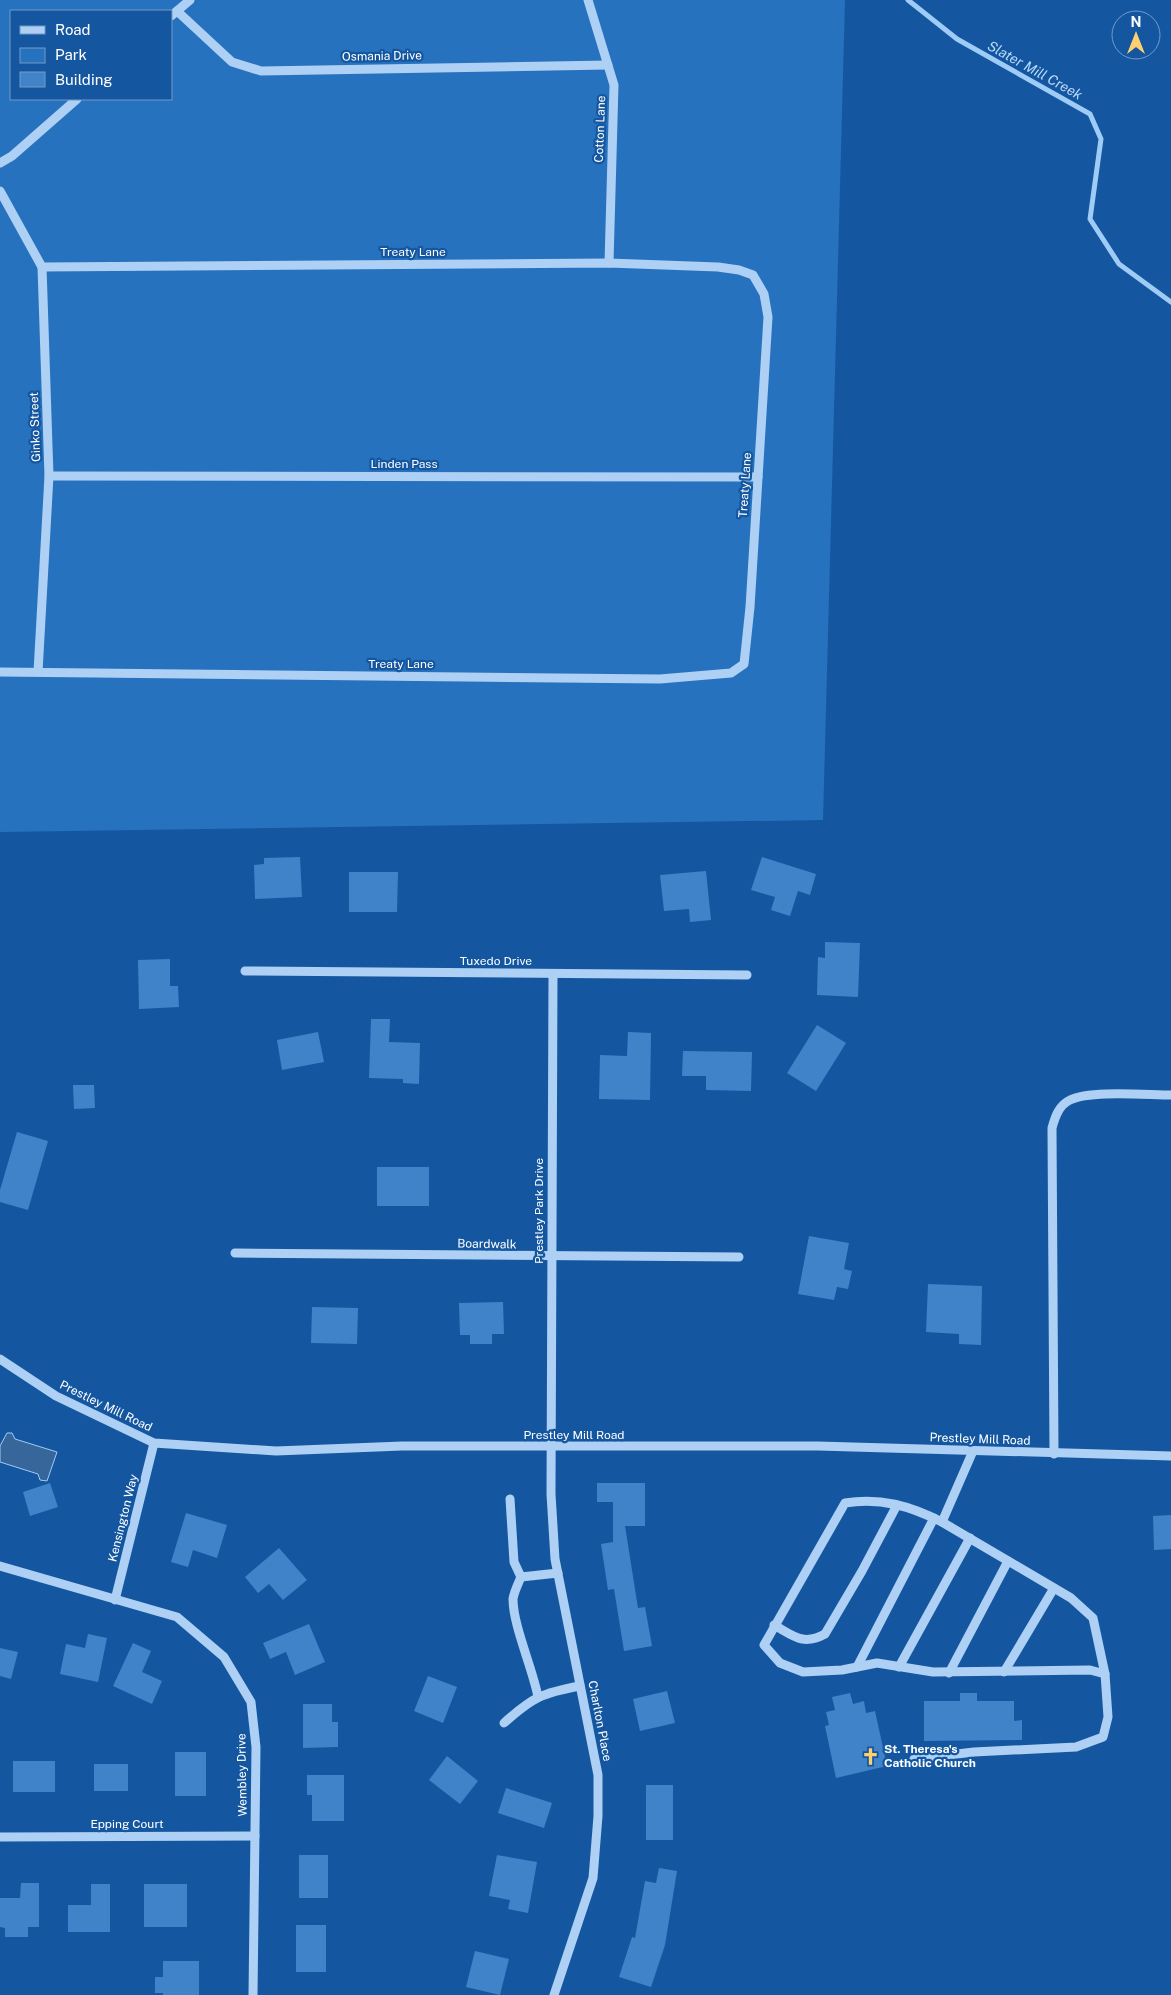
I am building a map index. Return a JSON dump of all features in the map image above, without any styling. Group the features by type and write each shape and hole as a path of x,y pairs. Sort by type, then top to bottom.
{"street":[{"path":"174,14 190,0"},
{"name":"Cotton Lane","path":"588,0 614,85 609,263"},
{"name":"Osmania Drive","path":"174,14 232,62 261,71 608,65"},
{"path":"0,163 12,156 76,100"},
{"name":"Ginko Street","path":"0,191 42,267 49,476 38,672"},
{"name":"Treaty Lane","path":"0,672 650,679 731,673 744,664 768,317 764,294 753,275 739,270 718,267 609,263 42,267"},
{"name":"Linden Pass","path":"49,476 758,477"},
{"name":"Tuxedo Drive","path":"244,971 747,975"},
{"name":"Prestley Park Drive","path":"550,1448 553,974"},
{"path":"1054,1454 1052,1128 1055,1117 1062,1106 1071,1099 1089,1096 1171,1095"},
{"name":"Boardwalk","path":"235,1253 738,1257"},
{"name":"Prestley Mill Road","path":"0,1359 56,1396 154,1444 276,1451 402,1446 550,1448 818,1446 1171,1456"},
{"name":"Kensington Way","path":"115,1600 154,1444"},
{"name":"Charlton Place","path":"550,1448 551,1494 558,1573 598,1775 598,1816 593,1878 554,1995"},
{"path":"857,1667 938,1520 973,1451"},
{"path":"510,1499 514,1562 521,1577 513,1599 520,1634 534,1677 538,1697"},
{"path":"914,1759 974,1752 1076,1747 1103,1736 1108,1717 1105,1674 1093,1618 1071,1598 970,1538 920,1511 867,1499 845,1503 764,1645 780,1663 803,1672 857,1667 877,1663 949,1673 1090,1670 1105,1674"},
{"path":"774,1625 802,1640 817,1638 825,1634 862,1571 896,1505"},
{"path":"900,1667 970,1538"},
{"path":"949,1673 1008,1560"},
{"name":"Wembley Drive","path":"0,1566 177,1617 224,1657 251,1702 256,1747 253,1995"},
{"path":"521,1577 558,1573"},
{"path":"1004,1672 1054,1588"},
{"path":"504,1723 524,1706 547,1692 580,1686"},
{"name":"Epping Court","path":"0,1837 255,1836"}],"green space":[{"path":"0,0 845,0 823,820 0,832"}],"shaded area":[{"path":"7,1433 12,1433 15,1439 57,1452 47,1481 40,1480 38,1474 0,1462 0,1446"}],"building":[{"path":"300,857 302,897 255,899 254,865 264,864 264,858"},
{"path":"762,857 816,874 810,895 798,891 790,916 771,910 775,897 751,890"},
{"path":"706,871 711,920 690,922 689,909 664,911 660,875"},
{"path":"349,872 398,872 397,912 349,912"},
{"path":"825,942 860,943 858,997 817,995 818,957 825,958"},
{"path":"170,959 170,986 178,986 179,1007 139,1009 138,960"},
{"path":"371,1019 390,1019 389,1042 420,1043 419,1084 403,1083 403,1079 369,1078"},
{"path":"817,1025 846,1043 816,1091 787,1073"},
{"path":"318,1032 324,1062 282,1070 277,1040"},
{"path":"628,1032 651,1033 650,1100 599,1099 600,1055 627,1056"},
{"path":"683,1051 752,1052 751,1091 706,1090 706,1076 682,1076"},
{"path":"73,1085 94,1085 95,1108 74,1109"},
{"path":"17,1132 48,1141 28,1210 0,1202 0,1190"},
{"path":"377,1167 429,1167 429,1206 377,1206"},
{"path":"809,1236 849,1243 844,1269 852,1271 848,1289 837,1287 834,1300 798,1294"},
{"path":"928,1284 982,1286 981,1345 959,1344 959,1334 926,1332"},
{"path":"503,1302 504,1334 492,1334 492,1344 470,1344 470,1335 460,1335 459,1303"},
{"path":"312,1307 358,1308 357,1344 311,1343"},
{"path":"50,1483 58,1507 30,1516 23,1492"},
{"path":"597,1483 645,1483 645,1526 625,1526 638,1608 645,1607 652,1646 624,1651 614,1589 608,1590 601,1544 613,1542 613,1502 597,1502"},
{"path":"186,1513 227,1525 217,1558 193,1550 188,1567 171,1562"},
{"path":"1171,1515 1171,1549 1154,1550 1153,1516"},
{"path":"279,1548 307,1580 283,1600 269,1584 258,1593 245,1577"},
{"path":"309,1624 325,1662 295,1675 286,1652 270,1659 263,1643"},
{"path":"88,1634 107,1638 98,1682 60,1674 66,1644 85,1648"},
{"path":"133,1643 151,1651 142,1672 162,1681 152,1704 113,1686"},
{"path":"0,1648 18,1652 11,1679 0,1676"},
{"path":"428,1676 457,1687 443,1723 414,1711"},
{"path":"667,1691 675,1723 640,1731 633,1699"},
{"path":"850,1693 853,1704 864,1701 866,1713 875,1711 887,1766 836,1778 825,1726 829,1725 826,1712 835,1710 832,1697"},
{"path":"960,1693 977,1693 977,1701 1014,1701 1014,1721 1022,1720 1022,1740 924,1741 924,1701 960,1701"},
{"path":"303,1704 332,1704 332,1722 338,1722 338,1747 303,1748"},
{"path":"175,1752 206,1752 206,1796 175,1796"},
{"path":"447,1756 478,1781 460,1804 429,1780"},
{"path":"13,1761 55,1761 55,1792 13,1792"},
{"path":"94,1764 128,1764 128,1791 94,1791"},
{"path":"307,1775 344,1775 344,1821 312,1821 312,1795 307,1795"},
{"path":"646,1785 673,1785 673,1840 646,1840"},
{"path":"506,1788 552,1803 544,1828 498,1813"},
{"path":"299,1855 328,1855 328,1898 299,1898"},
{"path":"497,1855 537,1862 528,1913 508,1909 510,1900 489,1896"},
{"path":"659,1868 677,1871 665,1945 651,1987 619,1977 632,1937 635,1938 645,1881 656,1883"},
{"path":"21,1883 39,1883 39,1927 28,1927 28,1937 5,1937 5,1928 0,1927 0,1898 20,1898"},
{"path":"91,1884 110,1884 110,1932 68,1932 68,1905 91,1905"},
{"path":"144,1884 187,1884 187,1927 144,1927"},
{"path":"296,1925 326,1925 326,1972 296,1972"},
{"path":"475,1951 509,1959 500,1995 466,1987"},
{"path":"163,1961 199,1961 199,1995 163,1995 163,1993 155,1993 155,1977 163,1977"}],"waterway":[{"name":"Slater Mill Creek","path":"908,0 957,39 1090,114 1101,139 1090,219 1119,264 1171,302"}],"place":[{"name":"St. Theresa's Catholic Church","path":"870,1756"}]}
